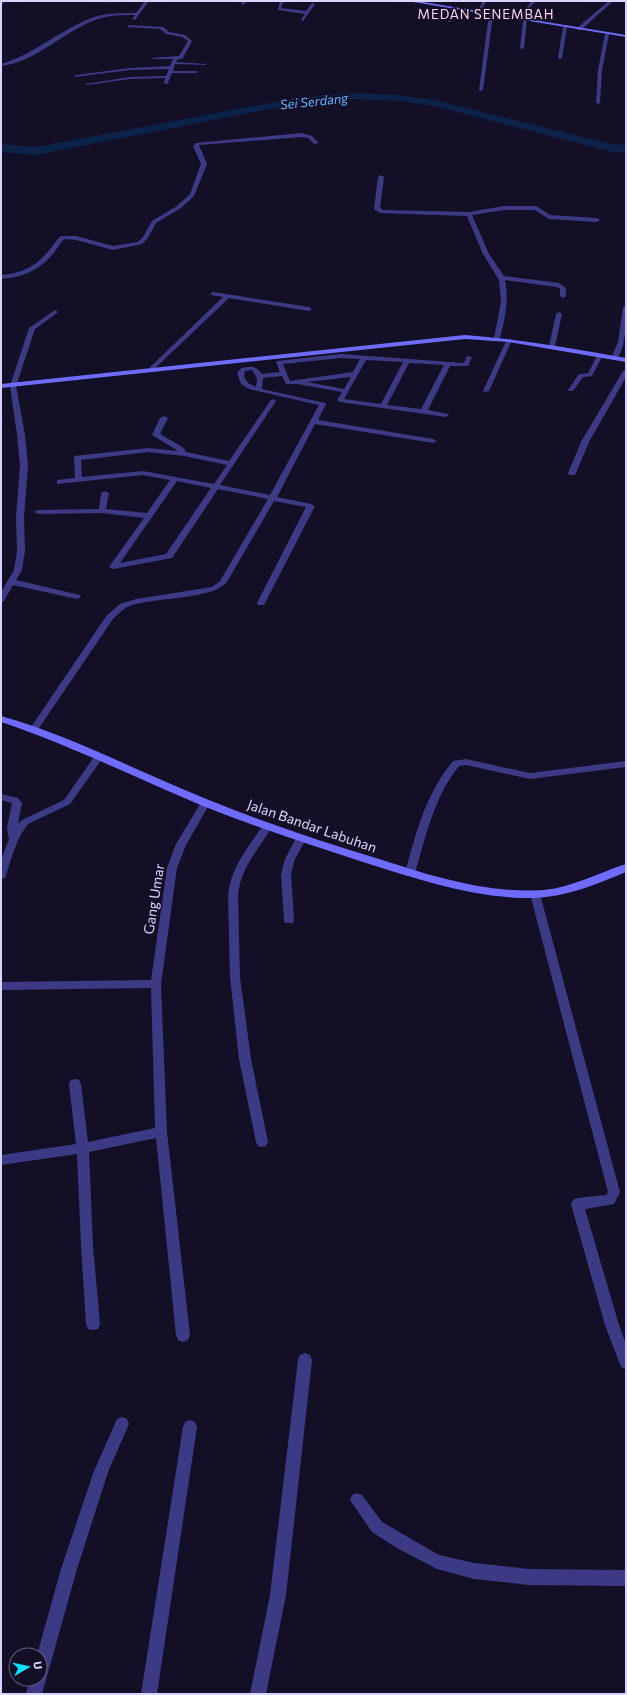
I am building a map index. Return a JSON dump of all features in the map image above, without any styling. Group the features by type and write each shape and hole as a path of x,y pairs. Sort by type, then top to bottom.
{"main road":[{"path":"409,1 525,21 626,36"},
{"path":"1,386 13,386 465,337 497,338 552,346 626,360"},
{"name":"Jalan Bandar Labuhan","path":"1,719 34,730 99,756 205,803 267,827 437,882 468,888 535,894 564,890 626,868"}],"street":[{"path":"1,4 4,1"},
{"path":"147,1 128,27 161,28 168,33 188,38 190,41 181,57 175,59 166,83"},
{"path":"282,1 279,9 308,13"},
{"path":"477,13 486,1"},
{"path":"517,19 534,1"},
{"path":"579,29 611,1"},
{"path":"304,20 313,4"},
{"path":"450,21 454,9"},
{"path":"2,65 23,58 90,20 111,15 138,14"},
{"path":"481,90 492,15"},
{"path":"522,48 525,21"},
{"path":"560,58 565,27"},
{"path":"598,103 600,70 607,34"},
{"path":"153,58 181,57"},
{"path":"87,84 130,78 205,64"},
{"path":"76,76 130,69 196,72"},
{"path":"1,277 21,275 32,271 43,262 63,237 76,238 113,248 124,248 140,243 146,238 154,222 179,207 192,196 204,167 203,161 196,146 198,144 302,135 310,137 316,143"},
{"path":"381,177 377,209 380,211 470,214 504,208 536,208 549,217 597,220"},
{"path":"470,214 489,260 502,278 504,290 497,338"},
{"path":"502,278 559,285 563,288 563,296"},
{"path":"213,294 309,309"},
{"path":"149,371 228,296"},
{"path":"614,358 621,342 626,307"},
{"path":"1,599 18,570 21,551 20,517 24,466 21,435 13,386 32,328 55,312"},
{"path":"552,346 559,314"},
{"path":"486,391 509,340"},
{"path":"571,390 581,375 588,376 591,374 600,355"},
{"path":"356,374 288,383 279,362 341,356 466,365 469,357"},
{"path":"364,357 356,374 340,400 446,415"},
{"path":"251,359 254,368 260,376 260,386 258,390"},
{"path":"240,361 243,368"},
{"path":"383,406 407,361"},
{"path":"424,411 448,364"},
{"path":"243,368 254,368"},
{"path":"34,730 110,617 123,606 139,601 214,589 223,582 272,498 323,404 251,388 243,384 240,378 240,373 243,368"},
{"path":"572,473 585,442 626,371"},
{"path":"260,376 284,374"},
{"path":"300,382 346,391"},
{"path":"174,479 113,567 169,556 273,401"},
{"path":"148,450 164,418"},
{"path":"314,422 434,441"},
{"path":"156,435 181,450 184,454"},
{"path":"79,480 77,458 148,450 184,454 230,463"},
{"path":"60,482 143,473 312,506 261,603"},
{"path":"102,511 105,493"},
{"path":"38,512 102,511 148,516"},
{"path":"12,582 77,597"},
{"path":"1,875 14,839 25,822 67,802 99,756"},
{"path":"410,873 430,809 445,778 456,763 466,762 530,776 626,764"},
{"path":"1,797 15,800 17,803 12,828 14,839"},
{"name":"Gang Umar","path":"183,1335 161,1132 156,984 172,868 181,844 205,803"},
{"path":"262,1142 245,1059 235,977 232,900 235,879 267,827"},
{"path":"289,920 286,874 290,859 301,839"},
{"path":"535,894 614,1192 610,1200 577,1204 612,1325 626,1362"},
{"path":"1,986 156,984"},
{"path":"74,1084 82,1148 93,1324"},
{"path":"1,1160 82,1148 161,1132"},
{"path":"258,1694 278,1595 305,1360"},
{"path":"47,1647 69,1569 100,1471 122,1424"},
{"path":"150,1694 190,1427"},
{"path":"357,1500 377,1528 437,1562 474,1570 530,1577 626,1578"}],"waterway":[{"name":"Sei Serdang","path":"1,148 36,151 296,101 353,96 400,98 434,103 612,148 626,149"}],"district":[{"name":"MEDAN SENEMBAH","path":"486,14"}]}
